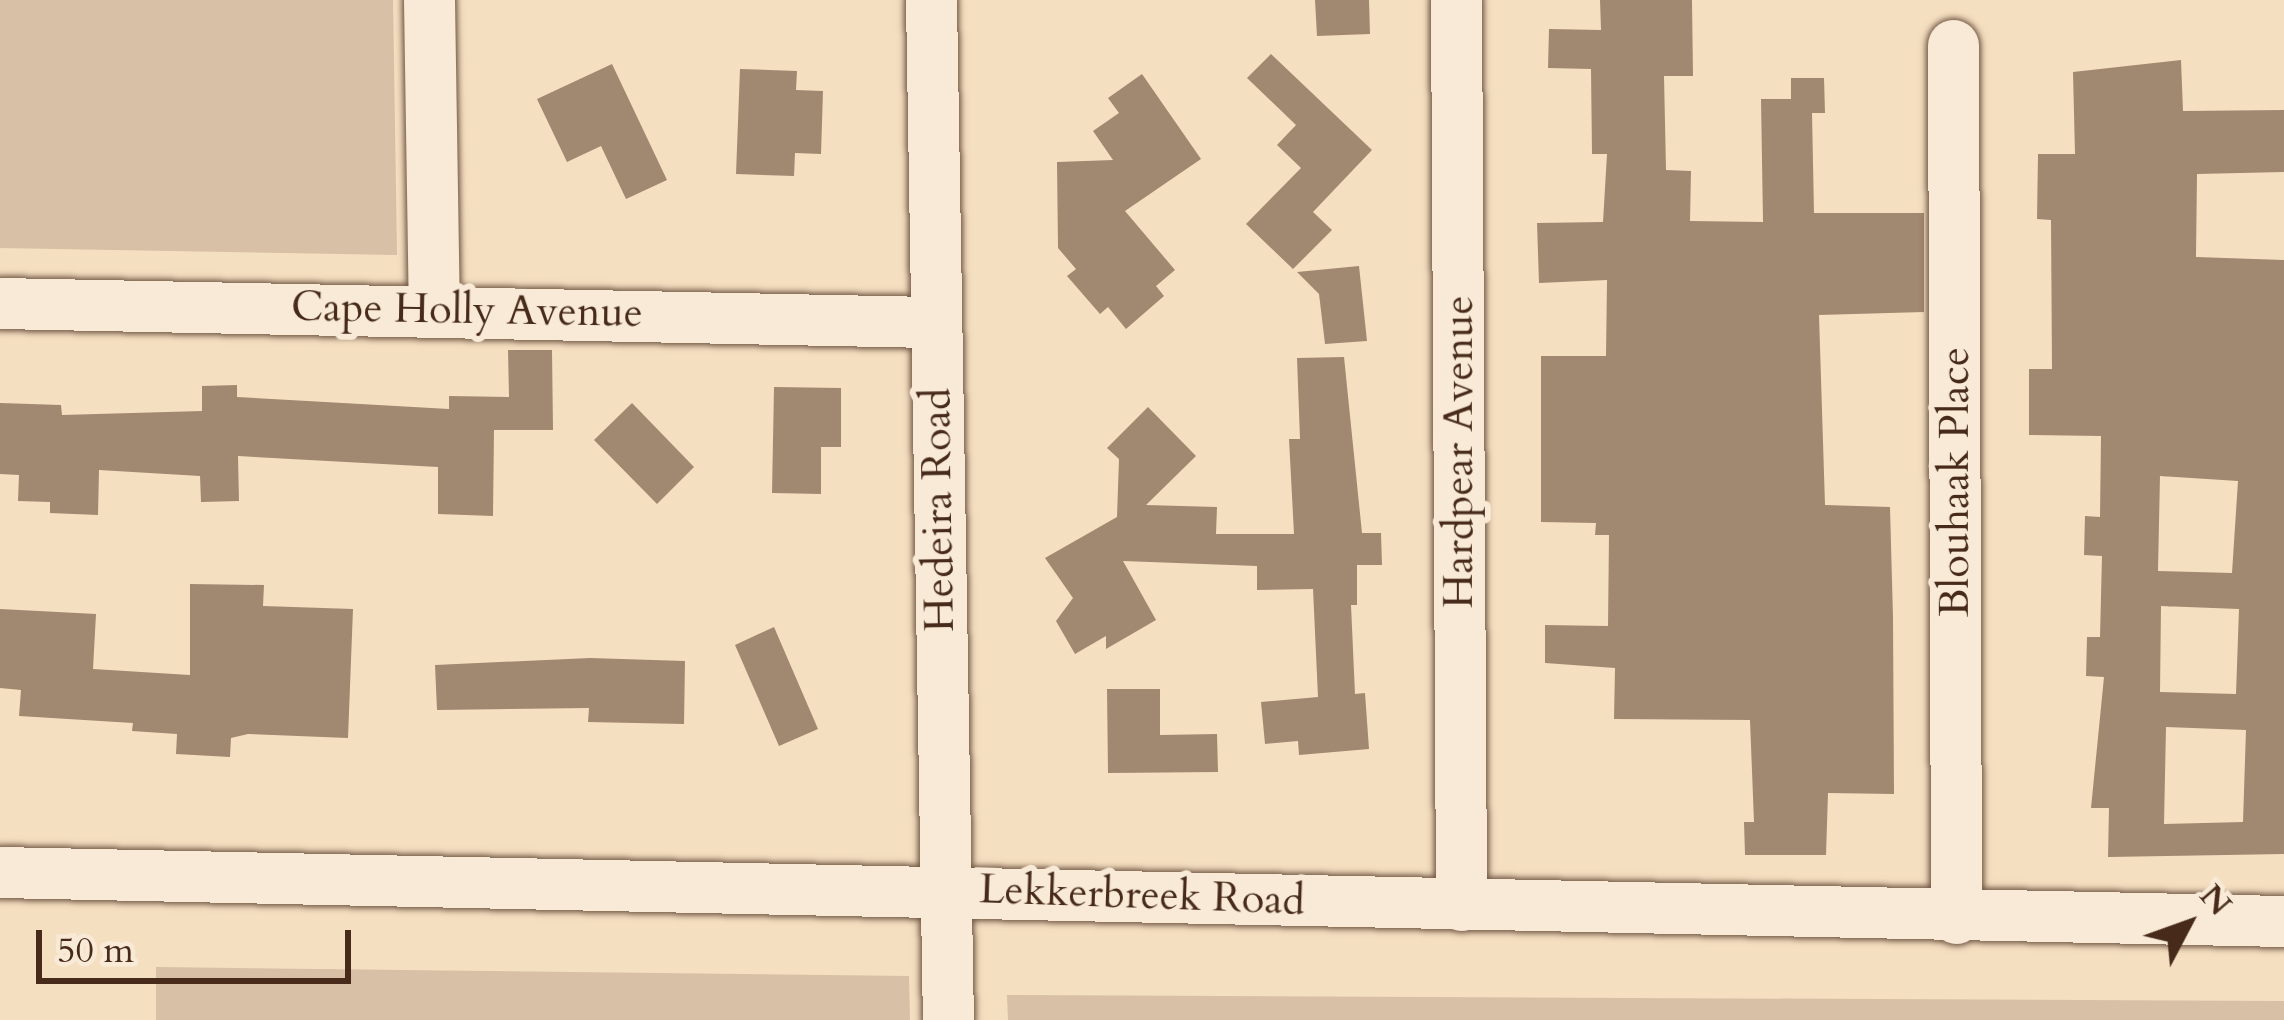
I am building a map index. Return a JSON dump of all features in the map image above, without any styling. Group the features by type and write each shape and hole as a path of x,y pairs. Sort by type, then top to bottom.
{"street":[{"path":"429,0 434,308"},
{"name":"Hedeira Road","path":"931,0 948,1020"},
{"name":"Hardpear Avenue","path":"1456,0 1461,905"},
{"name":"Blouhaak Place","path":"1953,45 1956,918"},
{"name":"Cape Holly Avenue","path":"0,303 434,308 934,322"},
{"name":"Lekkerbreek Road","path":"0,872 946,889 1956,918 2284,921"}],"shaded area":[{"path":"0,0 393,0 397,255 0,248"},
{"path":"156,967 909,976 910,1020 156,1020"},
{"path":"1007,995 2284,1001 2284,1020 1008,1020"}],"building":[{"path":"1315,0 1369,0 1370,34 1317,36"},
{"path":"1600,0 1692,0 1693,76 1664,76 1666,170 1691,171 1690,221 1763,222 1761,99 1791,99 1791,78 1824,78 1825,113 1812,113 1814,213 1924,213 1924,312 1819,315 1825,505 1890,507 1893,617 1894,794 1828,793 1826,855 1745,855 1744,822 1754,822 1750,720 1614,719 1615,668 1545,663 1545,625 1608,626 1609,535 1595,535 1596,523 1541,522 1541,356 1606,356 1607,280 1539,283 1537,223 1603,222 1607,154 1592,154 1591,69 1548,68 1549,29 1601,30"},
{"path":"1271,54 1372,150 1313,212 1332,230 1293,269 1246,224 1301,168 1277,145 1296,125 1247,78"},
{"path":"2181,60 2183,111 2284,110 2284,172 2197,174 2196,257 2284,260 2284,854 2108,857 2109,808 2091,808 2104,677 2086,676 2087,637 2100,637 2102,556 2084,555 2085,516 2100,517 2101,436 2029,435 2029,369 2052,369 2051,220 2037,219 2038,154 2075,154 2073,72","holes":["2160,476 2238,481 2232,573 2158,571","2161,606 2239,609 2236,694 2160,692","2166,727 2246,730 2243,822 2164,824"]},
{"path":"612,64 667,180 626,199 601,146 567,162 537,99"},
{"path":"740,69 797,71 796,90 823,91 821,154 795,153 794,176 736,174"},
{"path":"1142,74 1201,159 1125,211 1175,270 1156,286 1164,296 1126,329 1108,307 1100,314 1067,276 1076,269 1058,248 1057,162 1113,160 1093,131 1119,113 1108,98"},
{"path":"1359,266 1367,341 1325,344 1319,294 1297,272"},
{"path":"508,350 552,350 553,430 494,430 493,516 438,514 438,467 238,456 239,501 201,502 200,476 99,470 98,515 50,513 50,502 18,501 19,475 0,474 0,403 61,405 62,415 202,411 202,386 237,385 237,397 449,409 449,396 509,397"},
{"path":"1344,357 1362,533 1381,533 1382,565 1357,565 1357,605 1351,605 1355,694 1365,693 1369,749 1299,755 1298,741 1265,744 1261,702 1318,697 1313,589 1257,590 1257,566 1123,561 1156,620 1106,649 1106,636 1075,654 1056,621 1073,598 1045,558 1117,517 1119,459 1107,448 1148,407 1196,456 1146,505 1217,507 1216,534 1294,534 1289,439 1300,439 1297,358"},
{"path":"774,387 841,388 841,447 821,447 821,494 772,493"},
{"path":"632,403 694,467 657,504 594,440"},
{"path":"190,584 264,585 263,606 353,609 348,738 248,734 231,738 230,757 176,754 177,734 132,731 133,723 19,716 21,690 0,688 0,609 96,614 93,669 190,675"},
{"path":"774,627 818,729 779,746 735,645"},
{"path":"590,658 685,661 684,724 588,722 589,708 437,710 435,665"},
{"path":"1107,689 1160,689 1160,735 1217,734 1218,772 1108,773"}]}
